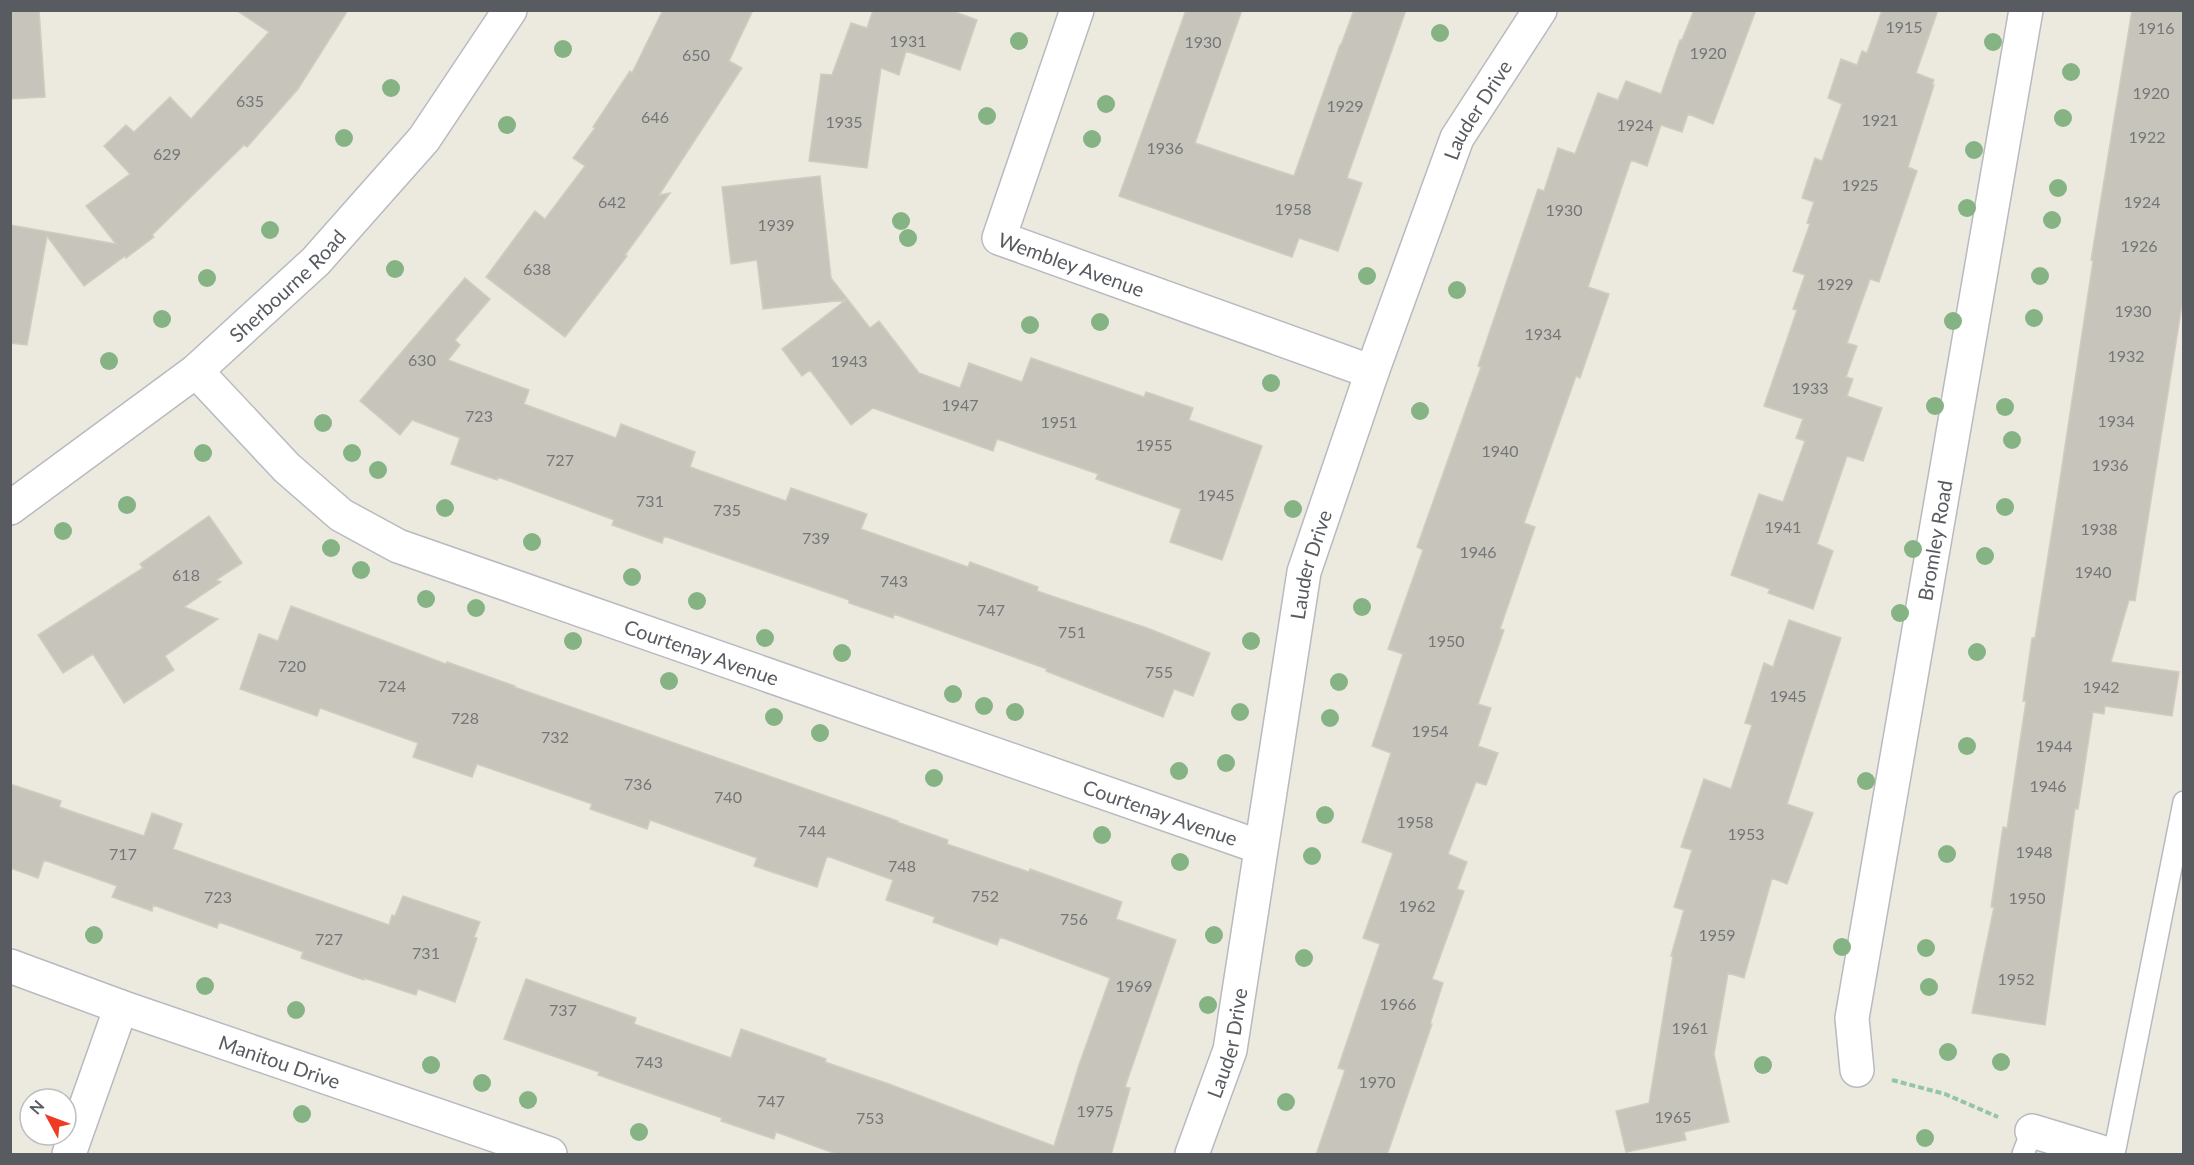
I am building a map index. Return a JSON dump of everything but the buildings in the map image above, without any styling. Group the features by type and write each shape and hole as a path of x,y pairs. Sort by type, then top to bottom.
{"street":[{"name":"Sherbourne Road","path":"14,500 196,371 316,261 424,139 510,10"},
{"name":"Wembley Avenue","path":"1077,10 999,238 1372,372"},
{"name":"Lauder Drive","path":"1192,1155 1230,1050 1304,572 1372,372 1456,138 1540,10"},
{"name":"Bromley Road","path":"1857,1070 1852,1018 2026,10"},
{"name":"Courtenay Avenue","path":"196,371 296,476 341,515 398,546 1260,847"},
{"name":"Manitou Drive","path":"10,966 121,1007 550,1155"},
{"path":"69,1155 121,1007"},
{"path":"2028,1143 2108,1155"}],"lane":[{"path":"2114,1155 2184,802"}],"path":[{"path":"1857,1070 1945,1094 2028,1143"}]}
